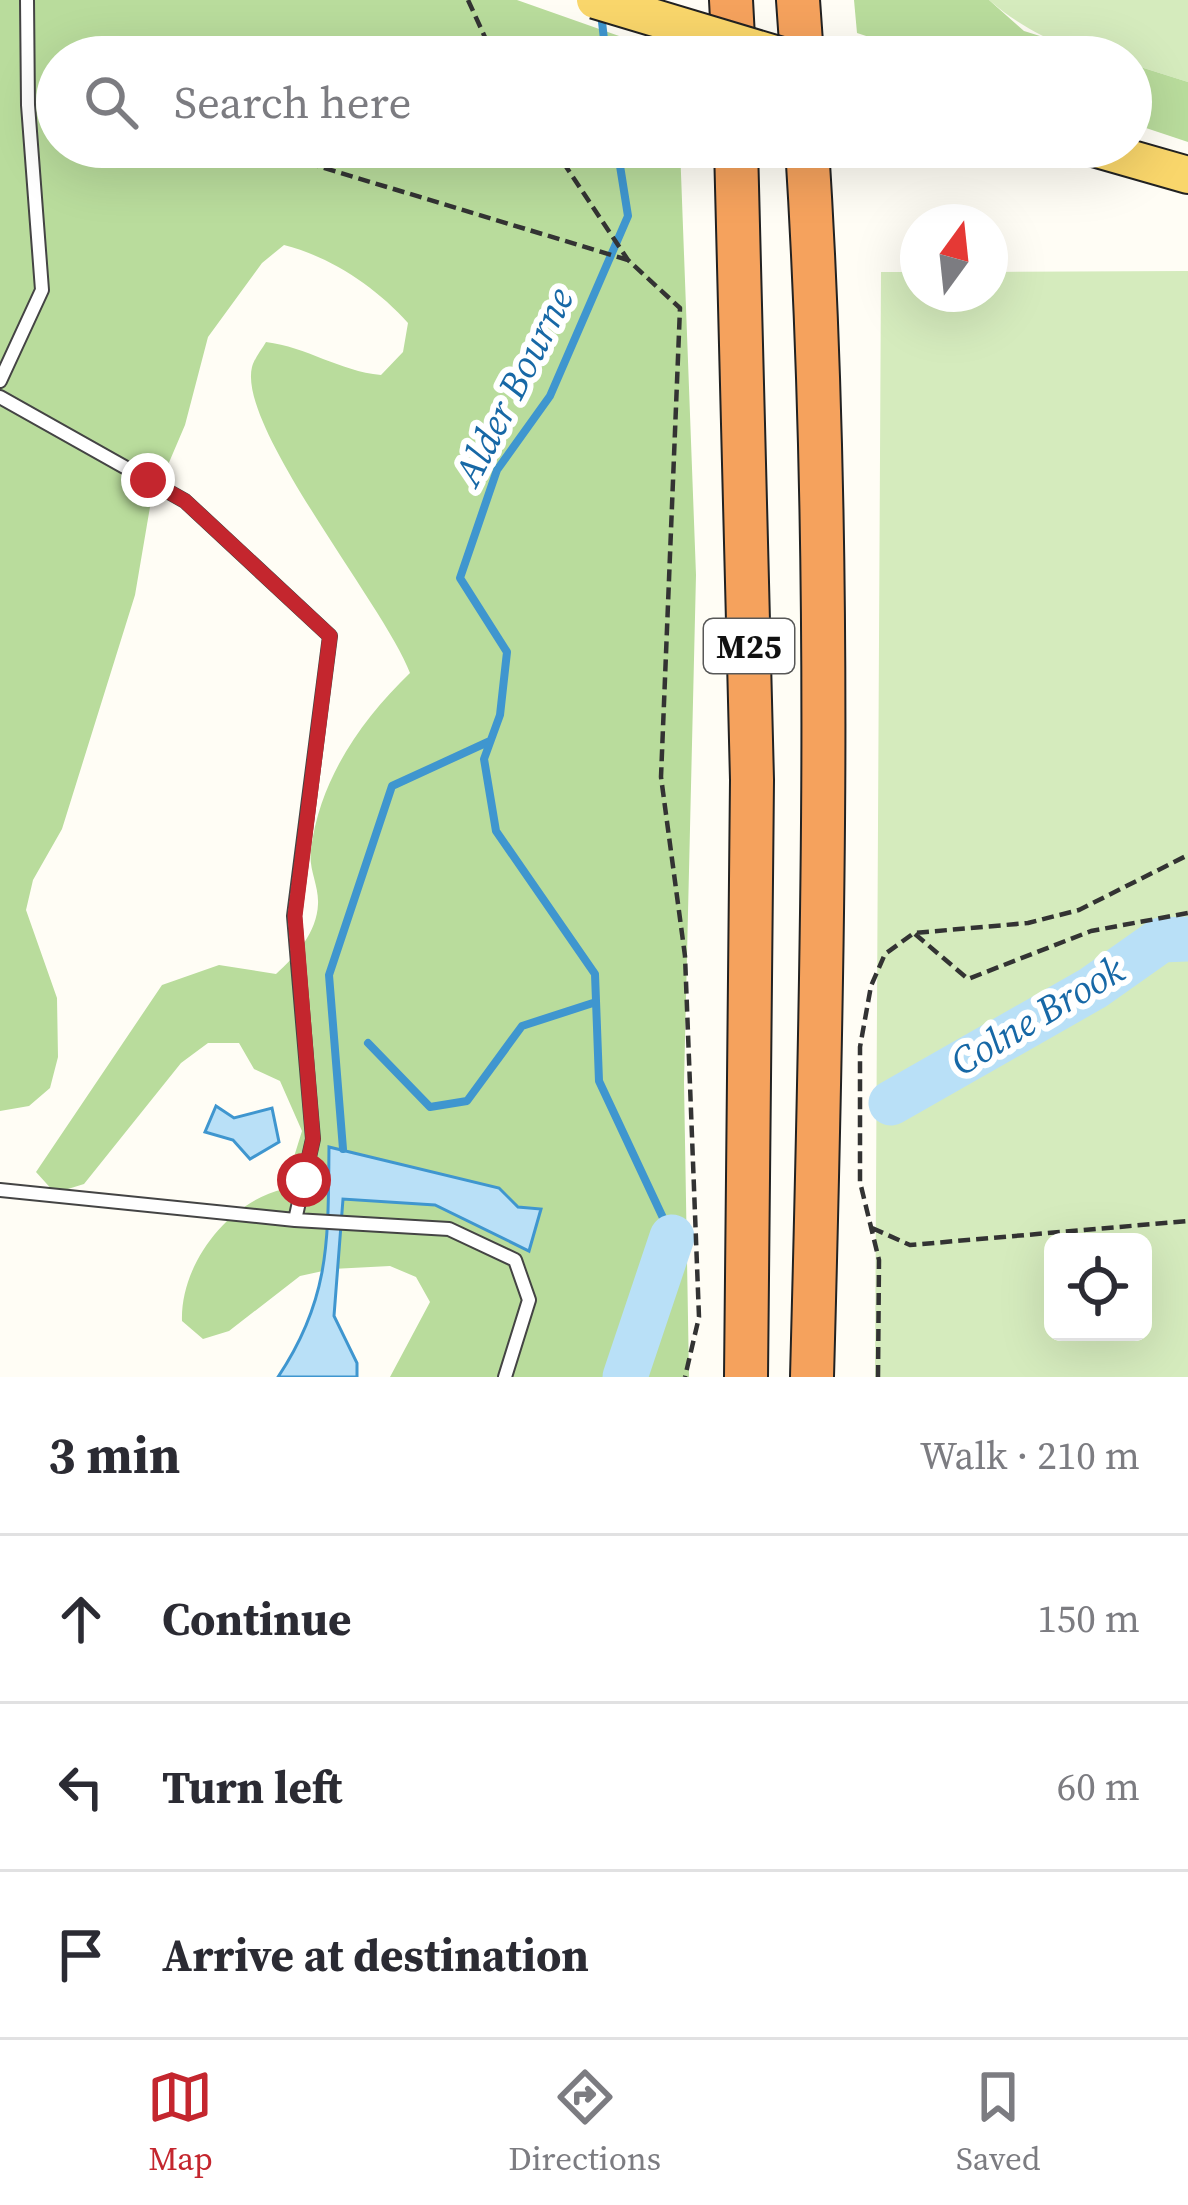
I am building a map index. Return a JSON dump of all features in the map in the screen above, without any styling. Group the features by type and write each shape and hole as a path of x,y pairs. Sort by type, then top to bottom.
{"highway":[{"path":"730,0 733,36"},
{"path":"798,0 801,36"},
{"name":"M25","path":"737,168 752,780 752,1145 746,1377"},
{"name":"M25","path":"808,168 815,271 819,620 818,1178 812,1377"}],"main road":[{"path":"596,0 715,36"},
{"path":"1152,165 1188,175"}],"lane":[{"path":"0,381 42,290 27,0"},
{"path":"0,397 185,501 330,636 295,916 313,1139 295,1220"},
{"path":"0,1190 295,1220 448,1229 515,1260 529,1300 505,1377"}],"path":[{"path":"468,0 484,36"},
{"path":"324,168 628,260"},
{"path":"568,168 628,260 680,308 661,776 685,956 699,1317 685,1377"},
{"path":"878,1377 879,1260 860,1182 860,1047 871,986 885,954 914,933 1028,923 1078,910 1188,855"},
{"path":"914,933 968,979 1091,932 1188,913"},
{"path":"872,1228 910,1245 1188,1221"}],"green space":[{"path":"0,0 517,0 619,36 36,36 36,168 681,168 696,575 684,1082 689,1377 390,1377 430,1302 416,1277 390,1266 300,1276 229,1331 203,1339 182,1321 189,1278 227,1221 264,1196 284,1189 302,1131 280,1081 254,1069 239,1043 208,1043 181,1063 84,1184 55,1193 36,1172 162,985 219,965 276,974 298,951 317,914 310,856 323,799 360,731 410,673 267,431 253,395 252,367 266,342 381,375 403,352 408,323 352,275 302,250 284,245 262,263 208,337 185,425 150,507 135,595 62,829 33,880 26,910 57,998 58,1057 50,1088 29,1106 0,1111"},
{"path":"854,0 989,0 1024,31 1040,36 866,36 857,33"},
{"path":"989,0 1188,0 1188,82 1152,71 1152,36 1045,36"},
{"path":"1152,71 1188,82 1188,142 1152,130"},
{"path":"1188,271 1188,1377 875,1377 881,272 900,272 900,312 1008,312 1008,272"}],"water":[{"path":"216,1106 234,1118 272,1108 279,1142 250,1159 233,1140 205,1132"},
{"path":"329,1147 499,1188 518,1207 541,1209 529,1251 435,1205 343,1199 334,1316 357,1363 357,1377 278,1377 317,1294 326,1239"}],"waterway":[{"name":"Alder Bourne","path":"601,13 604,36"},
{"name":"Alder Bourne","path":"620,168 628,216 550,396 497,470 460,578 507,652 500,715 484,759 496,831 595,974 599,1081 672,1237"},
{"path":"343,1149 329,975 392,786 490,741"},
{"name":"Colne Brook","path":"891,1103 1093,988 1161,940 1188,939"},
{"path":"368,1043 430,1107 467,1101 522,1026 596,1002"},
{"name":"Colne Brook","path":"625,1377 672,1237"}],"route":[{"path":"148,480 185,501 330,636 295,916 313,1139 304,1180"}]}
